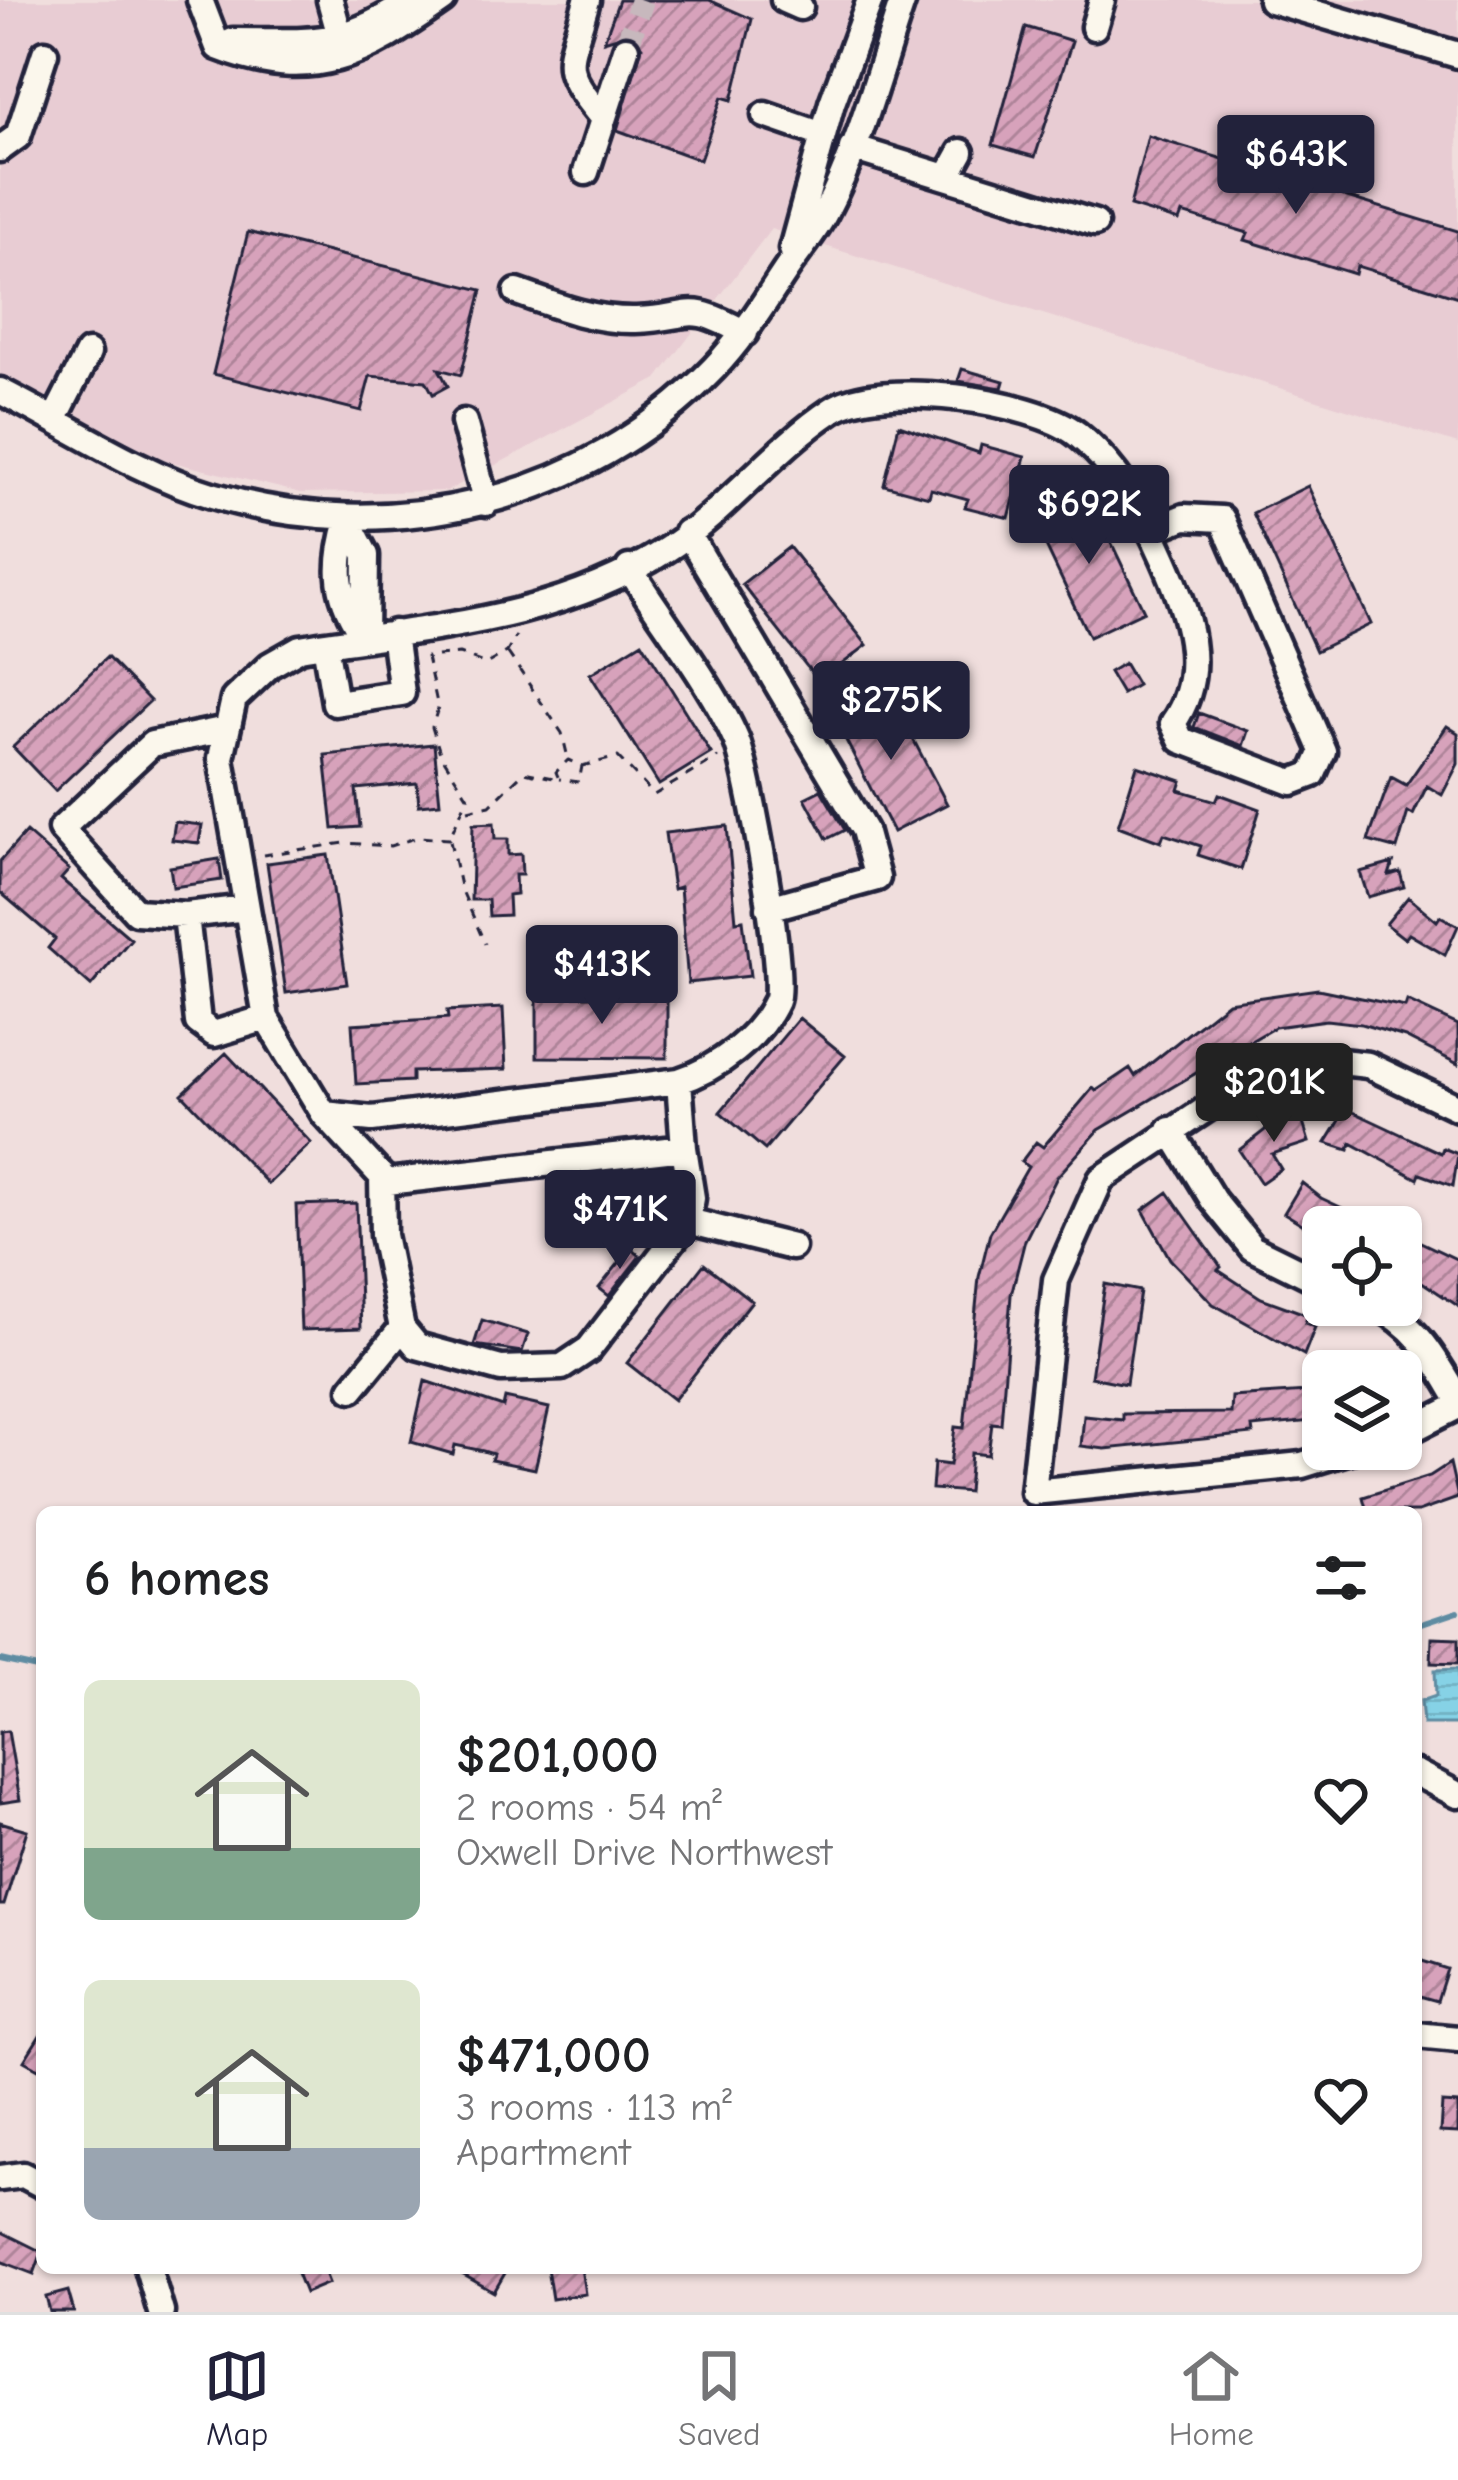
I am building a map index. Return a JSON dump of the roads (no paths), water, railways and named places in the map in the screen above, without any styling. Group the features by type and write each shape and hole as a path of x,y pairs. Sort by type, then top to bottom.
{"street":[{"path":"200,0 218,47 251,60 379,45 443,0"},
{"path":"330,0 343,49"},
{"path":"343,49 412,0"},
{"path":"587,0 568,61 569,78 603,119"},
{"path":"787,268 823,135 870,0"},
{"path":"0,391 125,458 212,495 348,521 486,503 538,486 630,439 712,370 745,333 824,214 903,0"},
{"path":"1094,27 1102,0"},
{"path":"1271,0 1458,55"},
{"path":"586,172 626,49"},
{"path":"0,149 18,136 45,53"},
{"path":"765,115 823,135"},
{"path":"852,148 1095,223"},
{"path":"947,177 961,152"},
{"path":"1042,206 1050,179"},
{"path":"517,292 577,314 638,320 694,309 745,333"},
{"path":"55,418 88,353"},
{"path":"684,1148 387,1182 324,1114 266,1018 221,758 234,699 270,665 300,648 537,611 629,568 666,550 836,407 879,392 968,397 1073,430 1105,461 1151,530 1189,616 1194,655 1173,723 1181,740 1292,782 1313,775 1323,751 1222,519 1184,517 1151,530"},
{"path":"464,422 486,503"},
{"path":"348,521 340,553 342,607 365,638"},
{"path":"687,532 864,830 877,878 769,908"},
{"path":"324,1114 372,1119 680,1081 704,1073 744,1042 775,1003 780,985 769,908 738,745 629,568"},
{"path":"325,644 335,703 380,696 403,692 394,633"},
{"path":"227,729 152,744 61,829 136,912 186,915 247,908"},
{"path":"186,915 198,1022 214,1034 266,1018"},
{"path":"1302,1465 1033,1492 1056,1280 1075,1229 1101,1179 1277,1062 1367,1065 1458,1108"},
{"path":"382,1177 383,1235 402,1328 417,1346 501,1370 562,1367 589,1349 688,1220 692,1198 680,1081"},
{"path":"1170,1130 1213,1200 1252,1248 1302,1273"},
{"path":"688,1220 792,1247"},
{"path":"1409,1326 1424,1341 1458,1402 1422,1423"},
{"path":"352,1389 402,1328"},
{"path":"1422,1776 1458,1795"},
{"path":"1422,2036 1458,2039"},
{"path":"0,2178 23,2175 36,2182"},
{"path":"150,2274 161,2312"}],"water":[{"path":"1458,1669 1458,1724 1423,1724 1422,1701 1436,1696 1435,1670"}],"waterway":[{"path":"1422,1623 1458,1611"},
{"path":"0,1660 36,1668"}],"tunnel":[{"path":"626,49 642,0"}]}
